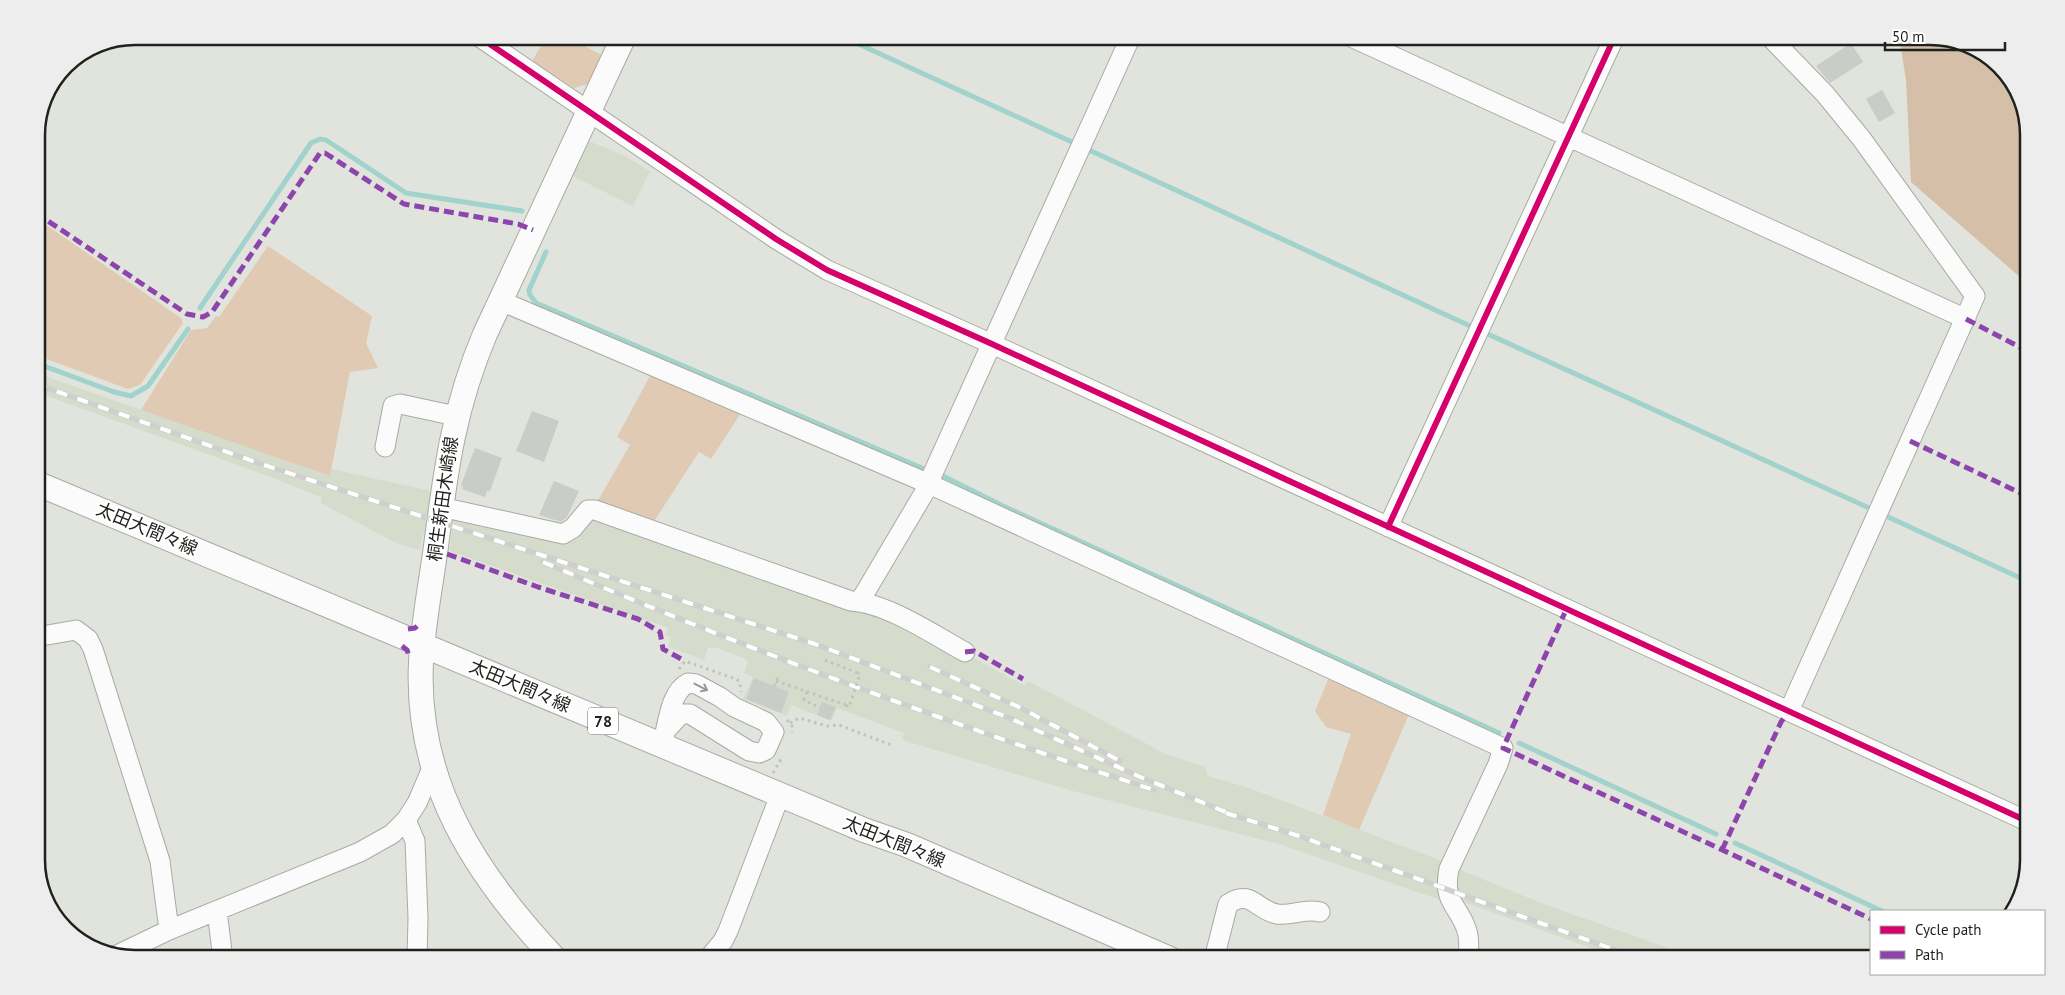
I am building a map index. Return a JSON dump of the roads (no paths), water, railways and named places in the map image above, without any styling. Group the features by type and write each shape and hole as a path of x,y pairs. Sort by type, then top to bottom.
{"main road":[{"name":"桐生新田木崎線","path":"547,950 511,910 468,850 454,820 433,766 423,720 421,675 423,645 441,507 456,416 475,359 620,45"},
{"name":"太田大間々線","path":"45,487 423,645 665,737 780,795 907,845 1149,950"}],"street":[{"path":"491,45 776,239 827,270 992,344 2020,818"},
{"path":"860,601 924,493 1127,45"},
{"path":"1369,45 1966,319"},
{"path":"1388,527 1611,45"},
{"path":"1778,45 1825,94 1861,138 1975,296 1789,710"},
{"path":"501,301 927,483 1502,748 1498,764 1449,869 1447,880 1450,902 1467,930 1470,950"},
{"path":"385,447 394,406 400,404 456,416"},
{"path":"441,507 563,534 573,528 588,510 595,510 851,601 860,601 901,618 965,652"},
{"path":"45,635 76,630 83,634 93,649 160,860 169,930"},
{"path":"692,682 734,707 766,722 774,732 766,750 759,754 749,751 690,714 681,714 665,737 670,714 680,689 692,682"},
{"path":"127,949 169,930 360,852 392,834 406,820 433,766"},
{"path":"716,950 728,931 780,795"},
{"path":"406,820 415,841 418,950"},
{"path":"1216,950 1228,904 1233,901 1248,898 1280,914 1307,910 1320,912"},
{"path":"217,911 222,950"}],"waterway":[{"path":"861,45 1074,143"},
{"path":"200,308 311,143 320,139 326,140 406,193 522,211"},
{"path":"1089,150 1470,326"},
{"path":"546,252 529,290 536,303 922,468"},
{"path":"45,366 114,392 131,396 148,386 188,329"},
{"path":"1490,335 1867,507"},
{"path":"943,476 1003,506 1499,733"},
{"path":"1886,516 2020,578"},
{"path":"1519,743 1716,834"},
{"path":"1735,843 1880,910"}],"railway":[{"path":"45,387 261,464 815,644 1007,717 1138,776 1233,815"},
{"path":"543,562 618,594 846,683 999,738 1154,790"},
{"path":"930,667 1021,708 1120,761"},
{"path":"1226,813 1299,836 1615,950"}]}
